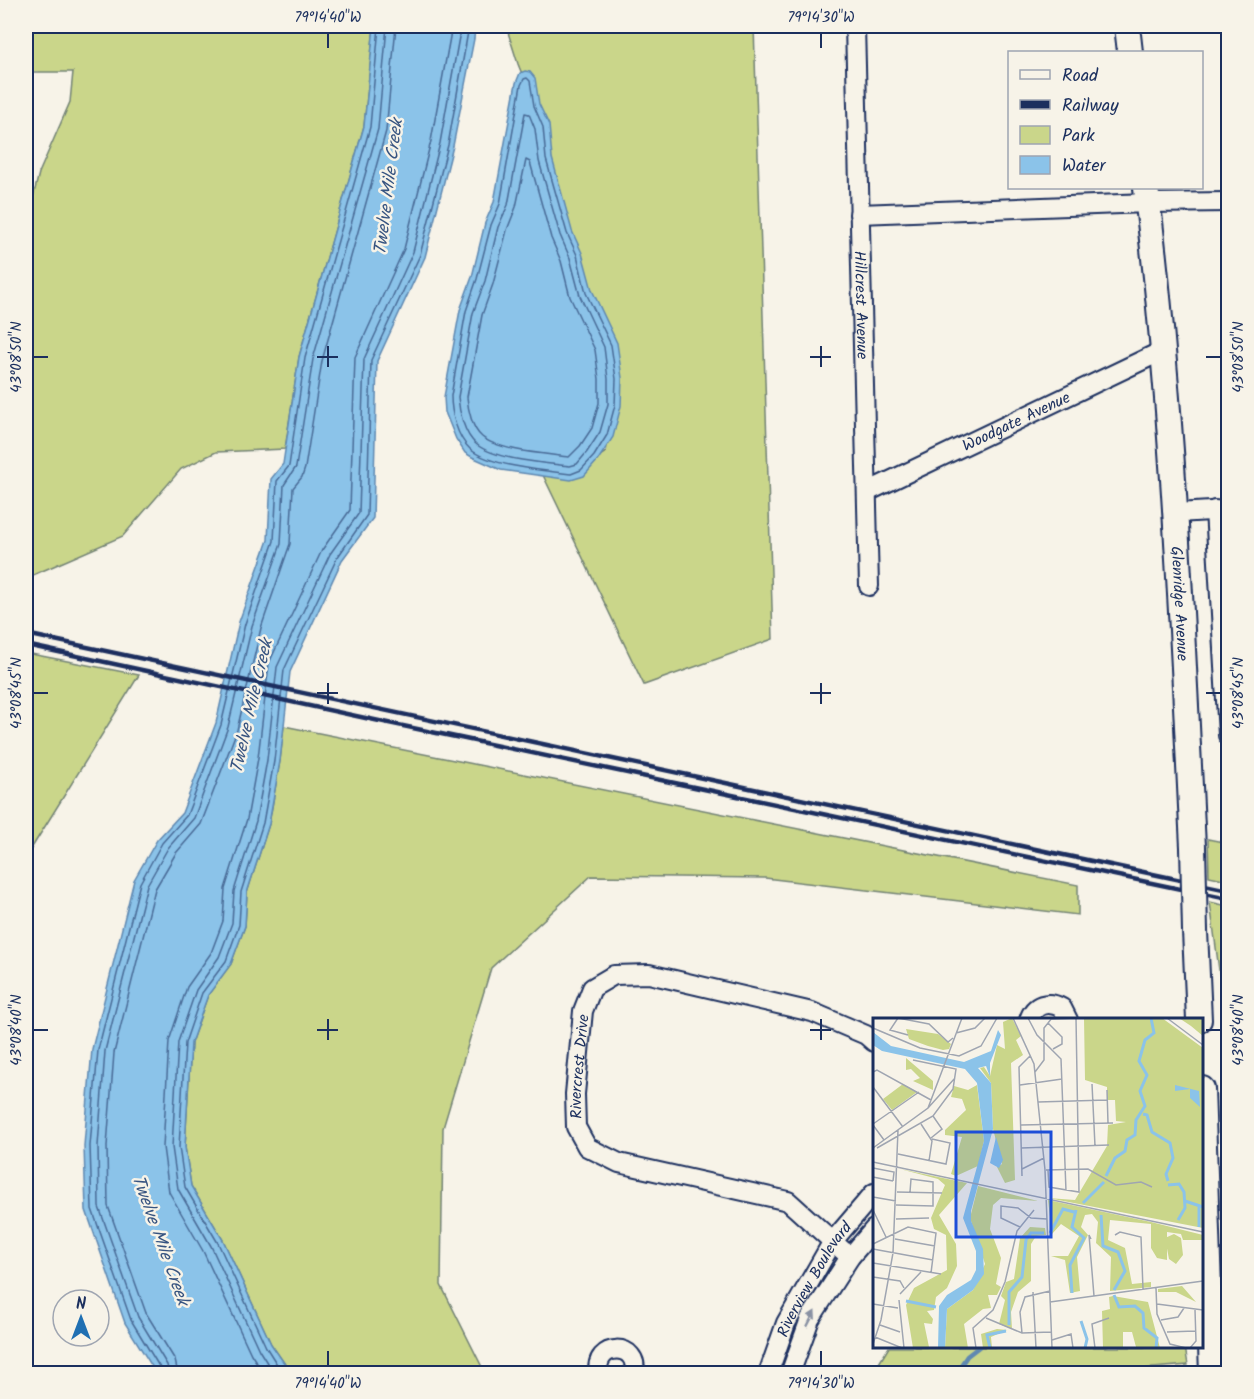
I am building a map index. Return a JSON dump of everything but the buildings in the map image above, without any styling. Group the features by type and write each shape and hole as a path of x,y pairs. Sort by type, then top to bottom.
{"main road":[{"path":"1127,26 1130,51"},
{"name":"Glenridge Avenue","path":"1147,195 1164,350 1176,513 1193,847 1199,1018"},
{"path":"1203,1155 1212,1374"}],"street":[{"name":"Hillcrest Avenue","path":"855,26 869,586"},
{"path":"859,214 1147,195 1228,202"},
{"name":"Woodgate Avenue","path":"867,492 1164,350"},
{"path":"1176,513 1222,510 1228,735"},
{"name":"Rivercrest Drive","path":"850,1257 788,1201 619,1163 587,1147 576,1127 575,1094 583,1011 592,988 614,975 649,974 812,1012 866,1035 873,1041"},
{"path":"1030,1018 1036,1007 1049,1003 1062,1008 1067,1018"},
{"name":"Riverview Boulevard","path":"768,1374 786,1323 833,1241 873,1194"},
{"name":"Riverview Boulevard","path":"790,1374 810,1319 850,1257 873,1230"},
{"path":"599,1374 598,1363 601,1357 610,1350 616,1349 622,1349 631,1356 636,1373"}],"shaded area":[{"path":"1188,1365 1188,1373 1084,1373"}],"green space":[{"path":"26,26 374,26 364,126 299,357 285,449 216,452 181,469 123,536 26,578 26,226 39,173 70,102 73,72 26,72"},
{"path":"506,26 754,26 773,639 644,685 542,473 575,472 606,452 609,433 546,134 518,64"},
{"path":"26,653 139,675 26,857"},
{"path":"284,726 1078,885 1078,915 765,878 591,876 491,968 443,1128 441,1285 485,1373 291,1373 271,1344 223,1240 191,1186 185,1147 191,1043 208,995 231,964 245,926 247,893 269,824"},
{"path":"1208,839 1228,843 1228,880 1209,876"},
{"path":"1210,902 1228,906 1228,1038"},
{"path":"888,1348 1185,1348 1188,1365 1084,1374 873,1373"}],"water":[{"name":"Twelve Mile Creek","path":"374,26 475,26 453,146 425,257 377,361 373,518 342,560 290,672 280,761 269,824 247,893 245,926 231,964 208,995 191,1043 185,1147 191,1186 223,1240 271,1344 291,1373 156,1373 125,1323 86,1210 84,1146 92,1049 134,880 157,840 182,813 216,723 239,622 268,540 271,479 283,464 299,357 364,126"},
{"path":"530,72 535,78 539,104 549,125 552,158 572,231 582,253 592,290 617,343 622,378 621,406 613,437 584,476 571,480 501,470 472,457 465,453 456,439 445,412 444,397 460,310 472,277 485,223 494,202 516,83 520,73"}],"waterway":[{"path":"955,1374 967,1356 977,1348"}],"railway":[{"path":"26,634 1228,890"},
{"path":"26,645 1228,899"}]}
